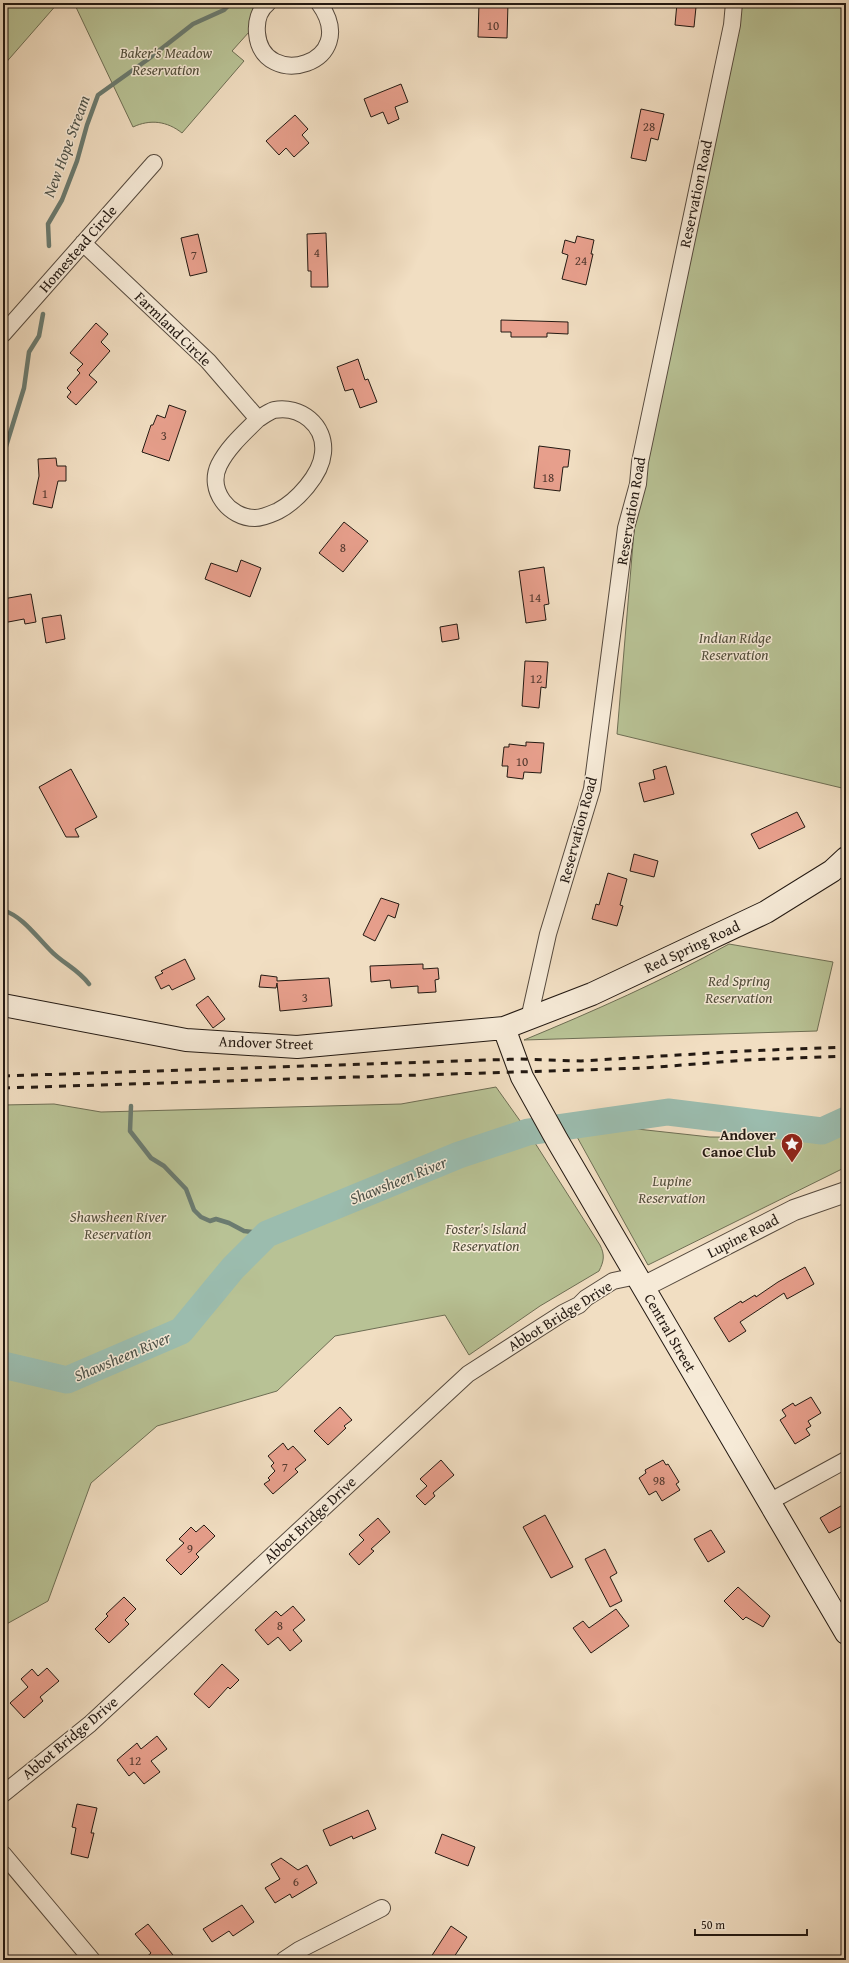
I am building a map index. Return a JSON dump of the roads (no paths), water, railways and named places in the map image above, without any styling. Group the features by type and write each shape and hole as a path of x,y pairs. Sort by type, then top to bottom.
{"main road":[{"name":"Red Spring Road","path":"529,1019 592,994 766,912 832,871 846,858"},
{"name":"Andover Street","path":"3,1005 186,1040 297,1047 504,1028 529,1019"},
{"name":"Central Street","path":"504,1028 522,1077 557,1140 846,1633"}],"street":[{"path":"268,3 259,15 256,26 262,49 270,58 280,64 292,66 305,65 316,59 324,50 330,38 330,25 326,13 319,3"},
{"name":"Reservation Road","path":"529,1019 548,934 592,789 626,528 638,484 640,462 730,33 734,3"},
{"name":"Homestead Circle","path":"3,334 154,163"},
{"name":"Farmland Circle","path":"83,243 208,361 258,419"},
{"path":"286,409 299,412 310,420 318,429 322,441 323,453 313,476 292,501 268,516 256,518 243,517 232,511 223,502 217,491 216,478 219,466 234,444 258,419 272,411 286,409"},
{"name":"Lupine Road","path":"640,1281 794,1210 846,1192"},
{"name":"Abbot Bridge Drive","path":"3,1794 90,1724 468,1374 579,1305 586,1298 613,1281 640,1281"},
{"path":"769,1502 846,1460"},
{"path":"3,1854 92,1960"},
{"path":"284,1960 382,1908"}],"waterway":[{"name":"New Hope Stream","path":"49,246 48,224 62,200 77,161 87,125 98,95 147,60 193,24 224,10 231,3"},
{"name":"New Hope Stream","path":"3,456 24,388 29,352 39,336 43,314"},
{"name":"New Hope Stream","path":"3,910 17,917 23,922 55,955 80,974 89,984"},
{"name":"New Hope Stream","path":"131,1106 130,1131 151,1158 164,1166 186,1189 194,1210 201,1217 210,1221 216,1219 229,1223 244,1231 267,1234"},
{"name":"Shawsheen River","path":"3,1365 67,1380 181,1331 233,1268 267,1234 459,1155 528,1132 668,1112 822,1131 846,1120"}],"railway":[{"path":"3,1076 519,1059 581,1061 744,1051 846,1047"},
{"path":"3,1088 645,1068 746,1060 846,1056"}],"place":[{"name":"Andover Canoe Club","path":"792,1164"}],"park label":[{"name":"Baker's Meadow Reservation","path":"166,62"},
{"name":"Indian Ridge Reservation","path":"735,646"},
{"name":"Red Spring Reservation","path":"739,990"},
{"name":"Lupine Reservation","path":"672,1190"},
{"name":"Shawsheen River Reservation","path":"118,1226"},
{"name":"Foster's Island Reservation","path":"486,1238"}]}
